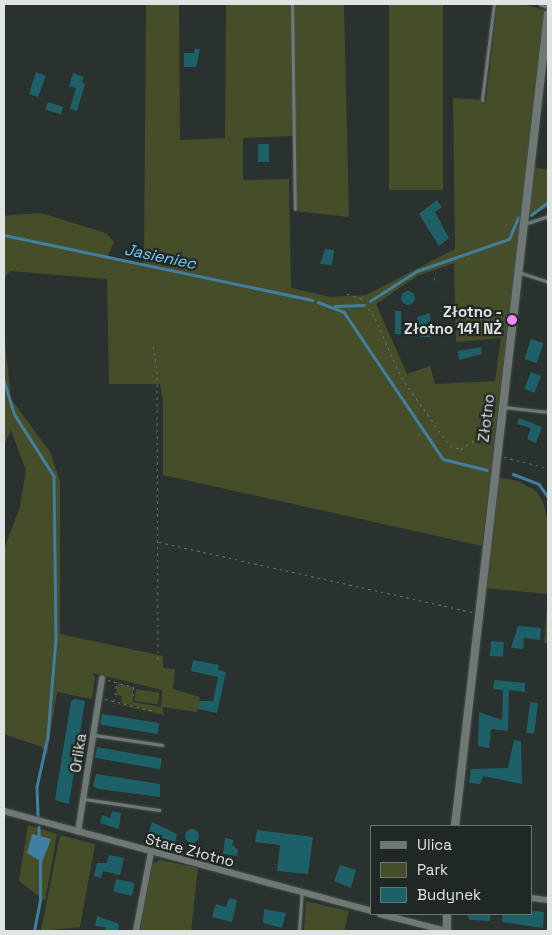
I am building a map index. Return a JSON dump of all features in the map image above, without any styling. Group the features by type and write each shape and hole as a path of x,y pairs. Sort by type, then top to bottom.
{"street":[{"path":"542,4 548,6"},
{"name":"Złotno","path":"455,825 477,613 548,14"},
{"name":"Orlika","path":"78,832 102,679"},
{"name":"Stare Złotno","path":"4,811 370,911"},
{"path":"136,931 151,852"},
{"path":"532,898 548,900"},
{"path":"384,915 447,931 448,915"}],"lane":[{"path":"292,4 295,209"},
{"path":"482,100 494,4"},
{"path":"523,224 548,216"},
{"path":"518,272 548,282"},
{"path":"501,408 548,412"},
{"path":"93,735 162,746"},
{"path":"83,799 159,810"},
{"path":"298,931 302,892"}],"path":[{"path":"434,280 435,276"},
{"path":"347,294 362,298 375,318 401,377 450,446 465,447 499,426"},
{"path":"454,317 512,322"},
{"path":"153,346 159,542 158,660"},
{"path":"496,456 548,468"},
{"path":"159,542 477,613"},
{"path":"102,679 134,686 133,697"},
{"path":"114,701 117,682"},
{"path":"99,698 155,711"}],"green space":[{"path":"146,4 179,4 180,140 225,138 226,4 344,4 349,217 295,211 294,136 243,138 243,180 289,179 291,288 331,297 366,295 455,249 453,98 486,100 497,4 522,4 545,10 482,546 163,475 163,402 160,384 109,384 107,279 10,271 4,279 4,216 41,213 106,233 114,242 107,257 144,264","holes":["454,263 456,342 501,338 495,381 435,384 430,366 407,374 376,304 417,276"]},
{"path":"389,4 443,4 443,190 389,190"},
{"path":"533,167 548,170 548,207 527,218"},
{"path":"4,333 11,399 50,452 60,481 60,634 163,656 163,668 175,669 173,689 200,697 197,712 162,707 164,715 102,701 155,711 121,703 122,696 117,695 115,700 118,683 133,687 133,702 161,707 162,690 92,673 95,676 92,699 57,692 47,755 42,747 4,734 4,549 20,507 26,470 11,430 4,445"},
{"path":"497,477 518,481 536,491 543,502 548,522 548,594 484,588"},
{"path":"548,594 548,643 544,643"},
{"path":"136,689 160,693 158,705 134,701"},
{"path":"28,825 57,834 45,901 19,881"},
{"path":"60,835 95,844 80,927 41,931"},
{"path":"160,860 198,868 191,931 140,931 152,864"},
{"path":"306,901 349,911 344,931 304,931"}],"water":[{"path":"32,834 51,839 42,862 27,853"}],"building":[{"path":"194,49 200,49 196,67 184,67 184,53 194,53"},
{"path":"36,72 46,76 38,97 29,94"},
{"path":"73,73 84,77 82,82 85,84 77,111 70,109 76,88 69,86"},
{"path":"48,102 63,107 61,115 46,110"},
{"path":"258,144 269,144 269,162 258,162"},
{"path":"437,200 442,207 435,212 449,238 439,246 419,214"},
{"path":"325,249 334,250 332,265 320,264"},
{"path":"408,291 413,293 415,298 413,303 408,305 403,303 401,298 403,293"},
{"path":"395,311 401,311 401,334 395,334"},
{"path":"430,313 431,337 421,337 417,317"},
{"path":"531,339 543,343 537,363 525,359"},
{"path":"481,347 482,354 459,360 458,351"},
{"path":"531,372 541,376 534,393 524,389"},
{"path":"519,418 542,427 536,443 527,439 531,428 517,424"},
{"path":"518,626 541,628 540,640 524,638 523,649 511,648"},
{"path":"491,641 504,642 503,657 490,656"},
{"path":"193,660 219,665 218,670 226,672 217,713 198,709 199,701 213,701 218,677 191,671"},
{"path":"494,680 525,683 525,692 509,690 508,731 491,729 489,748 478,746 479,712 502,720 503,690 493,689"},
{"path":"75,699 85,701 69,804 55,800 71,701"},
{"path":"530,702 538,703 534,734 526,733"},
{"path":"102,714 159,723 158,734 100,725"},
{"path":"514,740 521,741 522,784 483,776 480,784 469,783 471,769 508,768"},
{"path":"97,747 162,758 160,769 95,758"},
{"path":"96,774 160,784 160,797 98,789 93,786"},
{"path":"112,811 121,813 119,829 100,823 102,815 110,818"},
{"path":"152,822 177,834 175,843 154,839 153,844 146,842"},
{"path":"189,829 195,829 199,836 195,843 189,843 185,839 185,833"},
{"path":"257,830 313,837 308,874 277,871 280,845 255,842"},
{"path":"225,838 234,840 232,845 238,850 237,856 223,854"},
{"path":"109,855 124,858 120,875 103,871 101,878 94,876 97,863 107,863"},
{"path":"340,865 356,870 351,888 334,881"},
{"path":"116,879 135,883 132,896 113,892"},
{"path":"229,898 237,900 232,922 212,917 216,904 226,907"},
{"path":"264,909 286,913 282,928 263,923"},
{"path":"532,911 544,912 543,928 502,922 503,915 532,915"},
{"path":"468,915 491,915 490,921 470,920"},
{"path":"97,916 119,924 118,931 105,931 106,927 95,926"}],"waterway":[{"path":"531,215 548,202"},
{"path":"370,301 417,271 509,239 518,218"},
{"name":"Jasieniec","path":"4,235 312,300"},
{"name":"Jasieniec","path":"318,302 344,312 443,459 487,470"},
{"path":"335,306 363,305"},
{"path":"4,380 15,415 54,476 56,639 48,737 37,787 38,816"},
{"name":"Jasieniec","path":"513,474 539,484 548,497"},
{"path":"39,827 39,838"},
{"path":"34,931 40,900 40,861"}],"place":[{"name":"Złotno - Złotno 141 NŻ","path":"512,320"}]}
